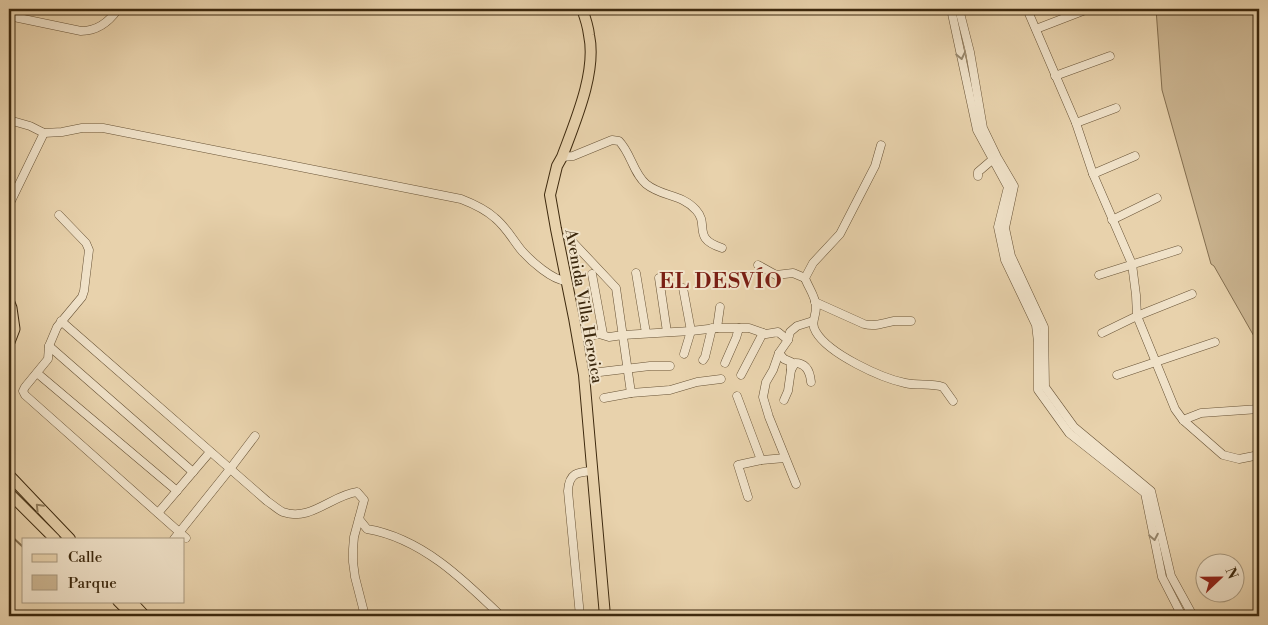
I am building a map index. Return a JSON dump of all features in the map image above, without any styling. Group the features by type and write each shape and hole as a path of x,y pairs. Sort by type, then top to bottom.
{"highway":[{"path":"9,303 14,329 9,342"}],"main road":[{"name":"Avenida Villa Heroica","path":"582,9 591,45 588,76 585,92 562,157 556,166 550,195 584,376 605,616"},
{"path":"9,475 69,538"},
{"path":"9,493 54,538"},
{"path":"119,602 133,616"},
{"path":"132,602 145,616"}],"street":[{"path":"9,16 81,32 106,23 118,9"},
{"path":"951,9 977,130 1008,187 998,227 1005,260 1036,325 1038,390 1069,433 1145,493 1162,578 1182,616"},
{"path":"959,9 970,52 982,128 1014,186 1005,228 1011,256 1044,327 1045,387 1074,427 1151,491 1171,576 1193,616"},
{"path":"1027,9 1076,123 1093,174 1132,264 1137,316 1175,409 1183,420 1223,455 1239,459 1259,456"},
{"path":"1036,29 1088,9"},
{"path":"1056,76 1110,56"},
{"path":"1076,123 1116,108"},
{"path":"9,120 30,126 44,133 82,128 103,128 461,199 481,207 496,218 523,252 548,273 560,280 566,281"},
{"path":"9,204 44,133"},
{"path":"562,157 573,156 612,140 619,142 645,183 667,195 681,198 688,202 700,214 705,238 722,248"},
{"path":"805,278 813,263 840,234 875,166 881,145"},
{"path":"1093,174 1135,156"},
{"path":"978,176 978,172 992,160"},
{"path":"1112,220 1157,198"},
{"path":"60,215 86,244 89,250 84,291 76,305 57,327 49,346 48,359 25,387 25,395 158,513 180,536 255,436"},
{"path":"567,236 616,288 631,393"},
{"path":"1099,275 1178,250"},
{"path":"758,265 776,275 793,274 805,278 815,302 816,313 813,321 816,332 831,349 844,358 904,383 943,386 953,401"},
{"path":"636,273 646,333"},
{"path":"592,274 603,334"},
{"path":"659,278 667,332"},
{"path":"683,288 691,331 684,354"},
{"path":"1102,333 1137,316 1192,294"},
{"path":"815,302 870,326 896,321 911,321"},
{"path":"703,360 715,328 720,307"},
{"path":"62,321 210,452 267,501 284,512 300,515 319,508 347,493 357,492 364,500 354,537 353,562 365,616"},
{"path":"796,484 763,397 766,382 779,353 788,340 790,332 797,326 813,321"},
{"path":"578,338 599,334 609,337 715,328 749,328 763,333 778,332 788,340"},
{"path":"725,363 739,328"},
{"path":"742,375 763,333"},
{"path":"1117,375 1215,342"},
{"path":"49,346 193,472"},
{"path":"779,353 784,359 791,362 788,391 784,400"},
{"path":"791,370 795,363 801,363 809,371 811,382"},
{"path":"600,372 628,368 670,366"},
{"path":"37,373 177,491"},
{"path":"604,398 631,393 670,390 697,382 721,379"},
{"path":"736,396 761,460"},
{"path":"1183,420 1202,413 1259,409"},
{"path":"158,513 210,452"},
{"path":"748,497 738,466 761,460 785,458"},
{"path":"580,616 568,491 569,482 573,475 579,472 593,471"},
{"path":"359,519 367,529 381,531 426,553 469,586 501,616"}],"green space":[{"path":"1156,9 1259,9 1259,345 1214,266 1211,264 1162,90"}],"waterway":[{"path":"9,534 22,546"}],"district":[{"name":"EL DESVÍO","path":"721,281"}]}
